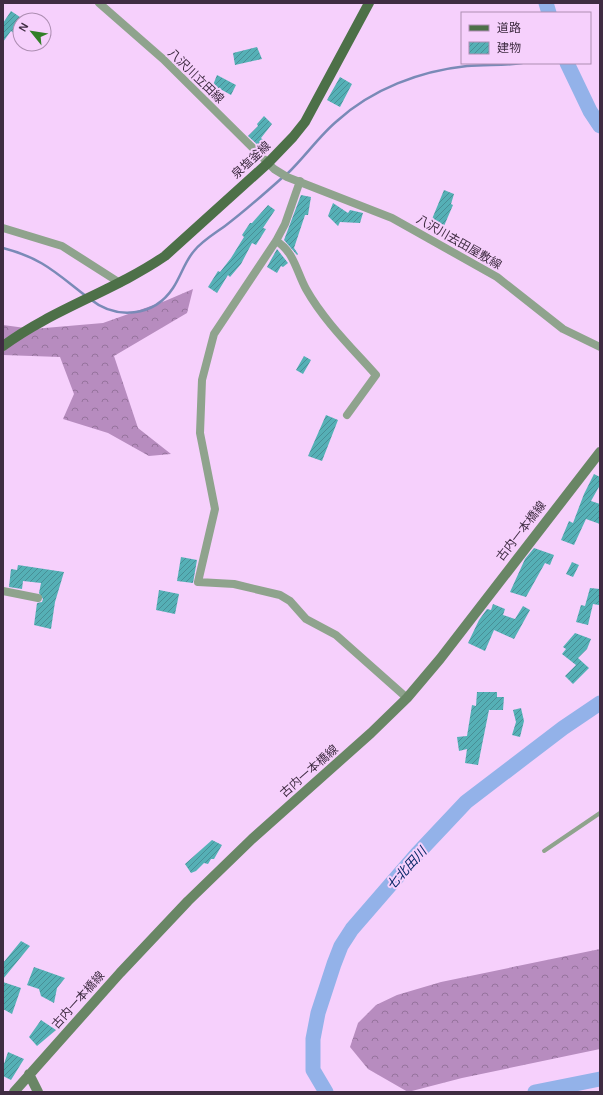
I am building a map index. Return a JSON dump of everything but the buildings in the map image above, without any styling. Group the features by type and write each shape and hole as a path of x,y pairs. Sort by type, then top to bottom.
{"main road":[{"name":"泉塩釜線","path":"3,346 40,321 146,270 165,256 271,166 305,122 369,3"}],"street":[{"name":"八沢川立田線","path":"99,3 163,59 271,166 297,180"},
{"path":"297,180 285,224 214,334 202,380 200,433 215,509 198,582 234,584 280,595 290,601 306,619 333,633 407,698"},
{"name":"八沢川去田屋敷線","path":"297,180 326,193 362,205 392,218 497,277 563,329 600,347"},
{"path":"3,228 62,246 120,283"},
{"path":"276,240 284,245 295,263 306,289 330,323 376,375 347,415"},
{"name":"古内一本橋線","path":"14,1092 188,901 252,839 371,734 407,698 440,660 600,452"},
{"path":"3,591 38,598"},
{"path":"29,1074 38,1092"}],"lane":[{"path":"544,851 600,814"}],"green space":[{"path":"193,289 187,313 114,356 138,428 171,454 149,456 108,433 63,419 74,394 60,357 3,355 3,325 33,329 103,323 165,301"},
{"path":"600,949 600,1049 462,1078 408,1092 368,1069 350,1047 358,1023 376,1005 397,995 441,982"}],"waterway":[{"name":"七北田川","path":"546,3 549,12"},
{"path":"287,174 324,133 337,121 365,100 381,91 414,77 449,68 474,65 508,64"},
{"name":"七北田川","path":"567,64 590,111 600,126"},
{"path":"90,299 100,306 123,312 145,310 156,305 165,298 173,288 188,259 197,247 240,214 283,177"},
{"path":"3,248 28,256 48,267 86,296"},
{"name":"七北田川","path":"326,1092 313,1070 313,1039 318,1013 334,964 341,946 352,929 417,854 466,802 563,728 600,703"},
{"name":"七北田川","path":"535,1092 600,1079"}]}
